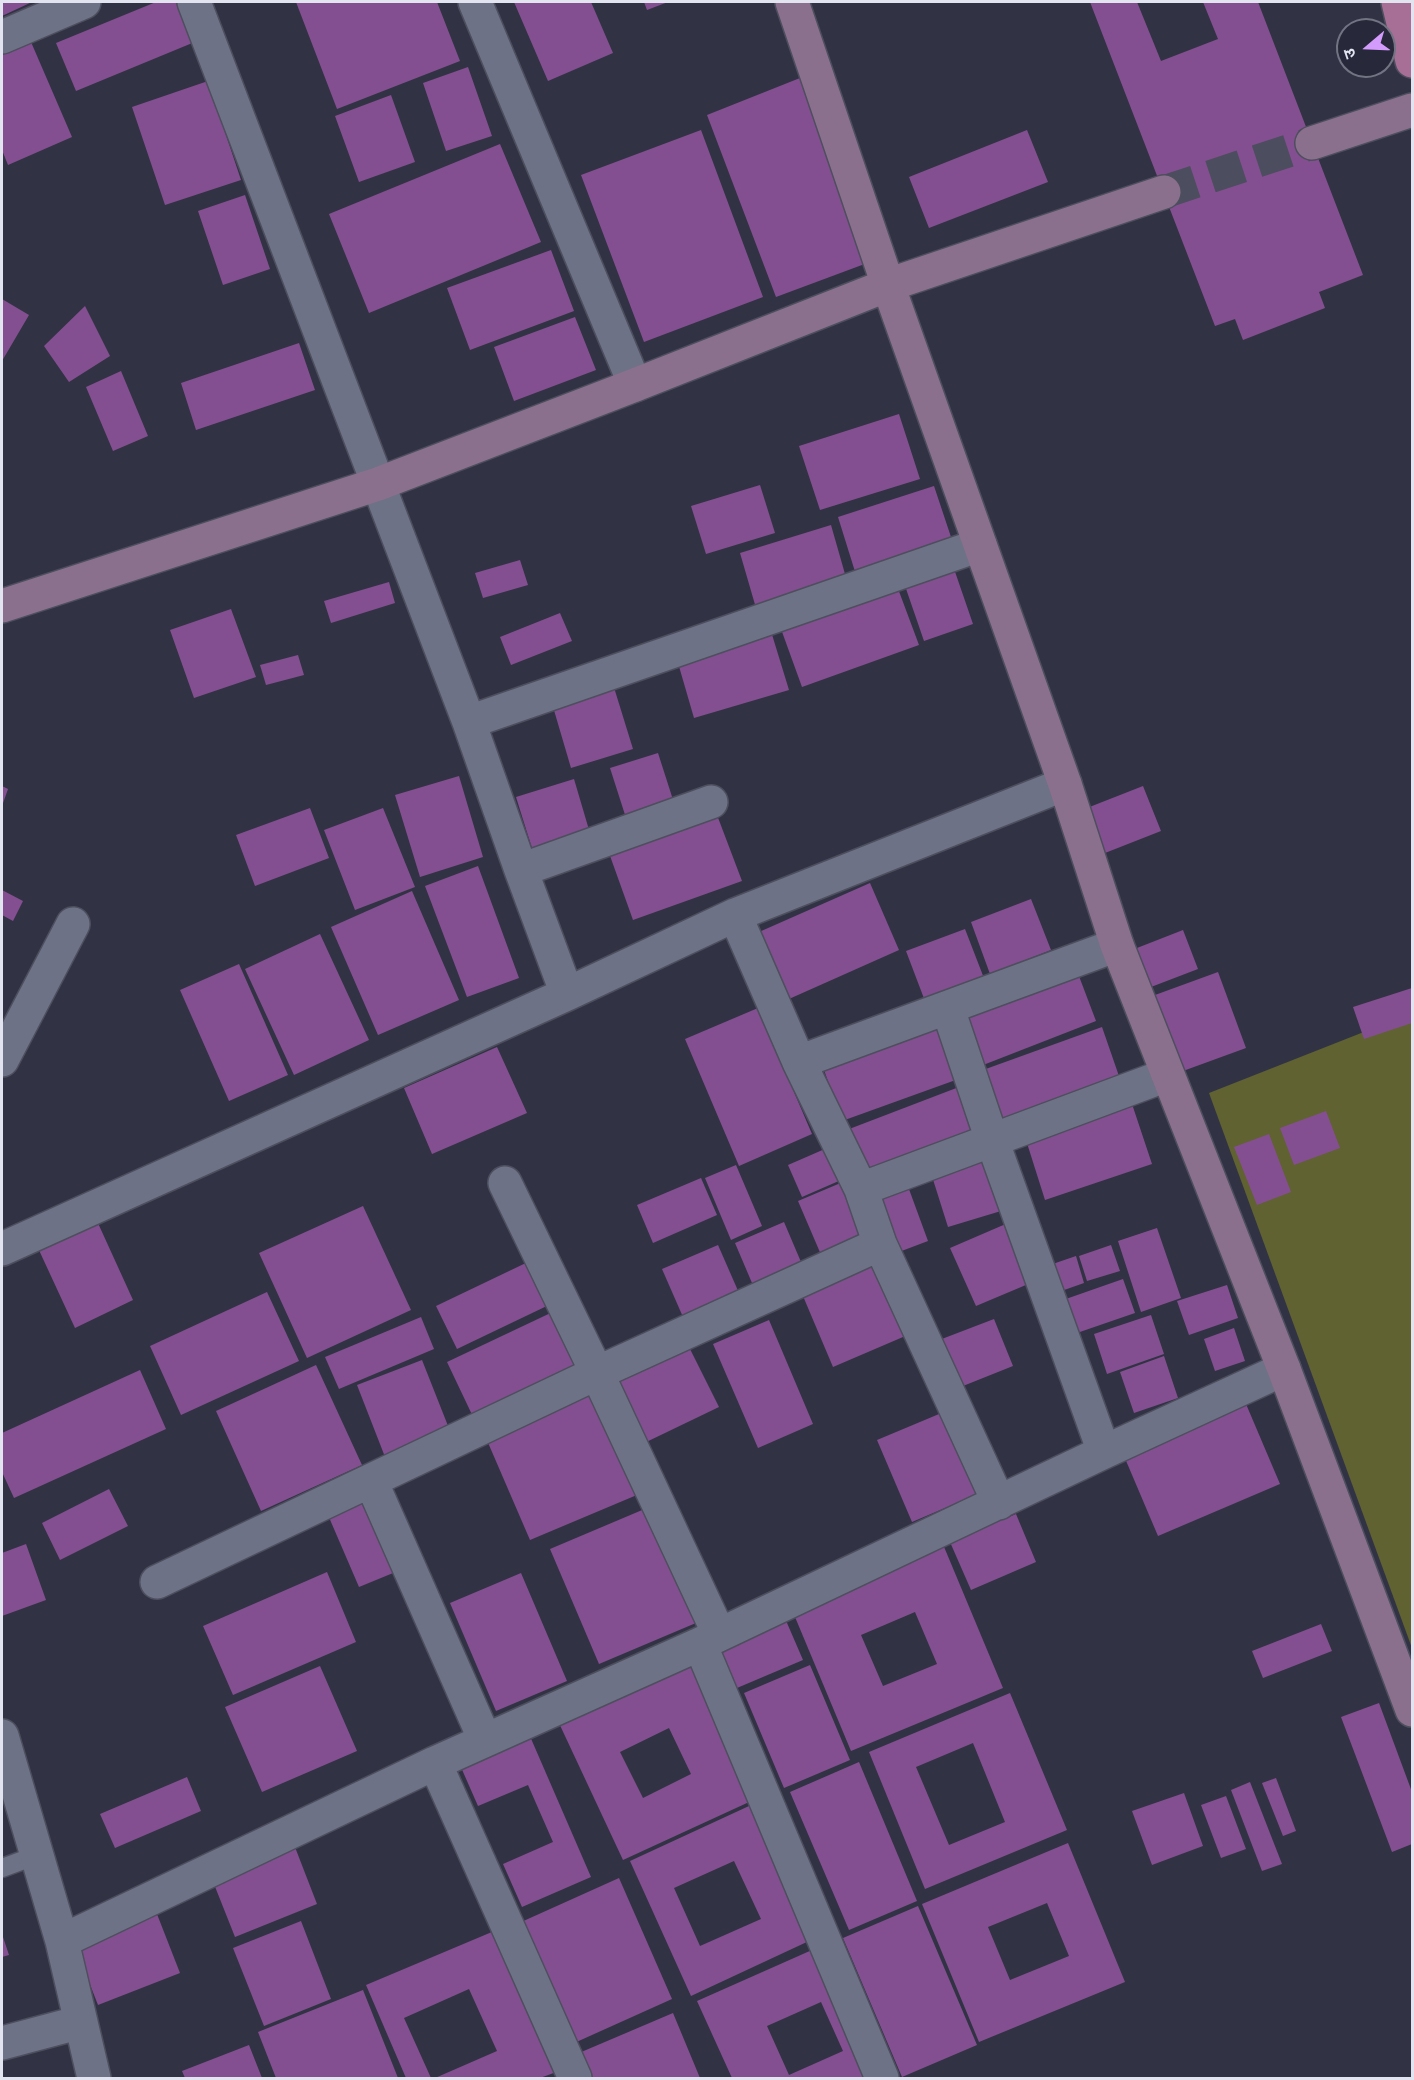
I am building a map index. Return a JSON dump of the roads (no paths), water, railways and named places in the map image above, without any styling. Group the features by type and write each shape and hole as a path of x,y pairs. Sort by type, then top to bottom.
{"main road":[{"path":"1398,2 1413,61"}],"street":[{"path":"2,37 84,2"},
{"path":"194,2 469,722 567,994"},
{"path":"475,2 635,385"},
{"path":"792,2 888,285 1065,784 1117,945 1284,1369 1413,1710"},
{"path":"1312,143 1413,110"},
{"path":"2,606 378,484 888,285 1164,192"},
{"path":"469,722 980,545"},
{"path":"2,1250 567,994 735,915 1065,784"},
{"path":"521,870 711,802"},
{"path":"735,915 800,1062 861,1189 880,1244 999,1503"},
{"path":"2,1060 73,924"},
{"path":"800,1062 1117,945"},
{"path":"948,1009 992,1140 1104,1452"},
{"path":"861,1189 1167,1076"},
{"path":"505,1183 597,1373 710,1639 882,2079"},
{"path":"157,1582 597,1373 880,1244"},
{"path":"62,1941 435,1763 710,1639 1284,1369"},
{"path":"371,1481 485,1740"},
{"path":"2,1736 62,1941 94,2079"},
{"path":"435,1763 575,2079"},
{"path":"2,2043 81,2022"}],"lane":[{"path":"2,1868 37,1855"}],"tunnel":[{"path":"1164,192 1312,143"}]}
